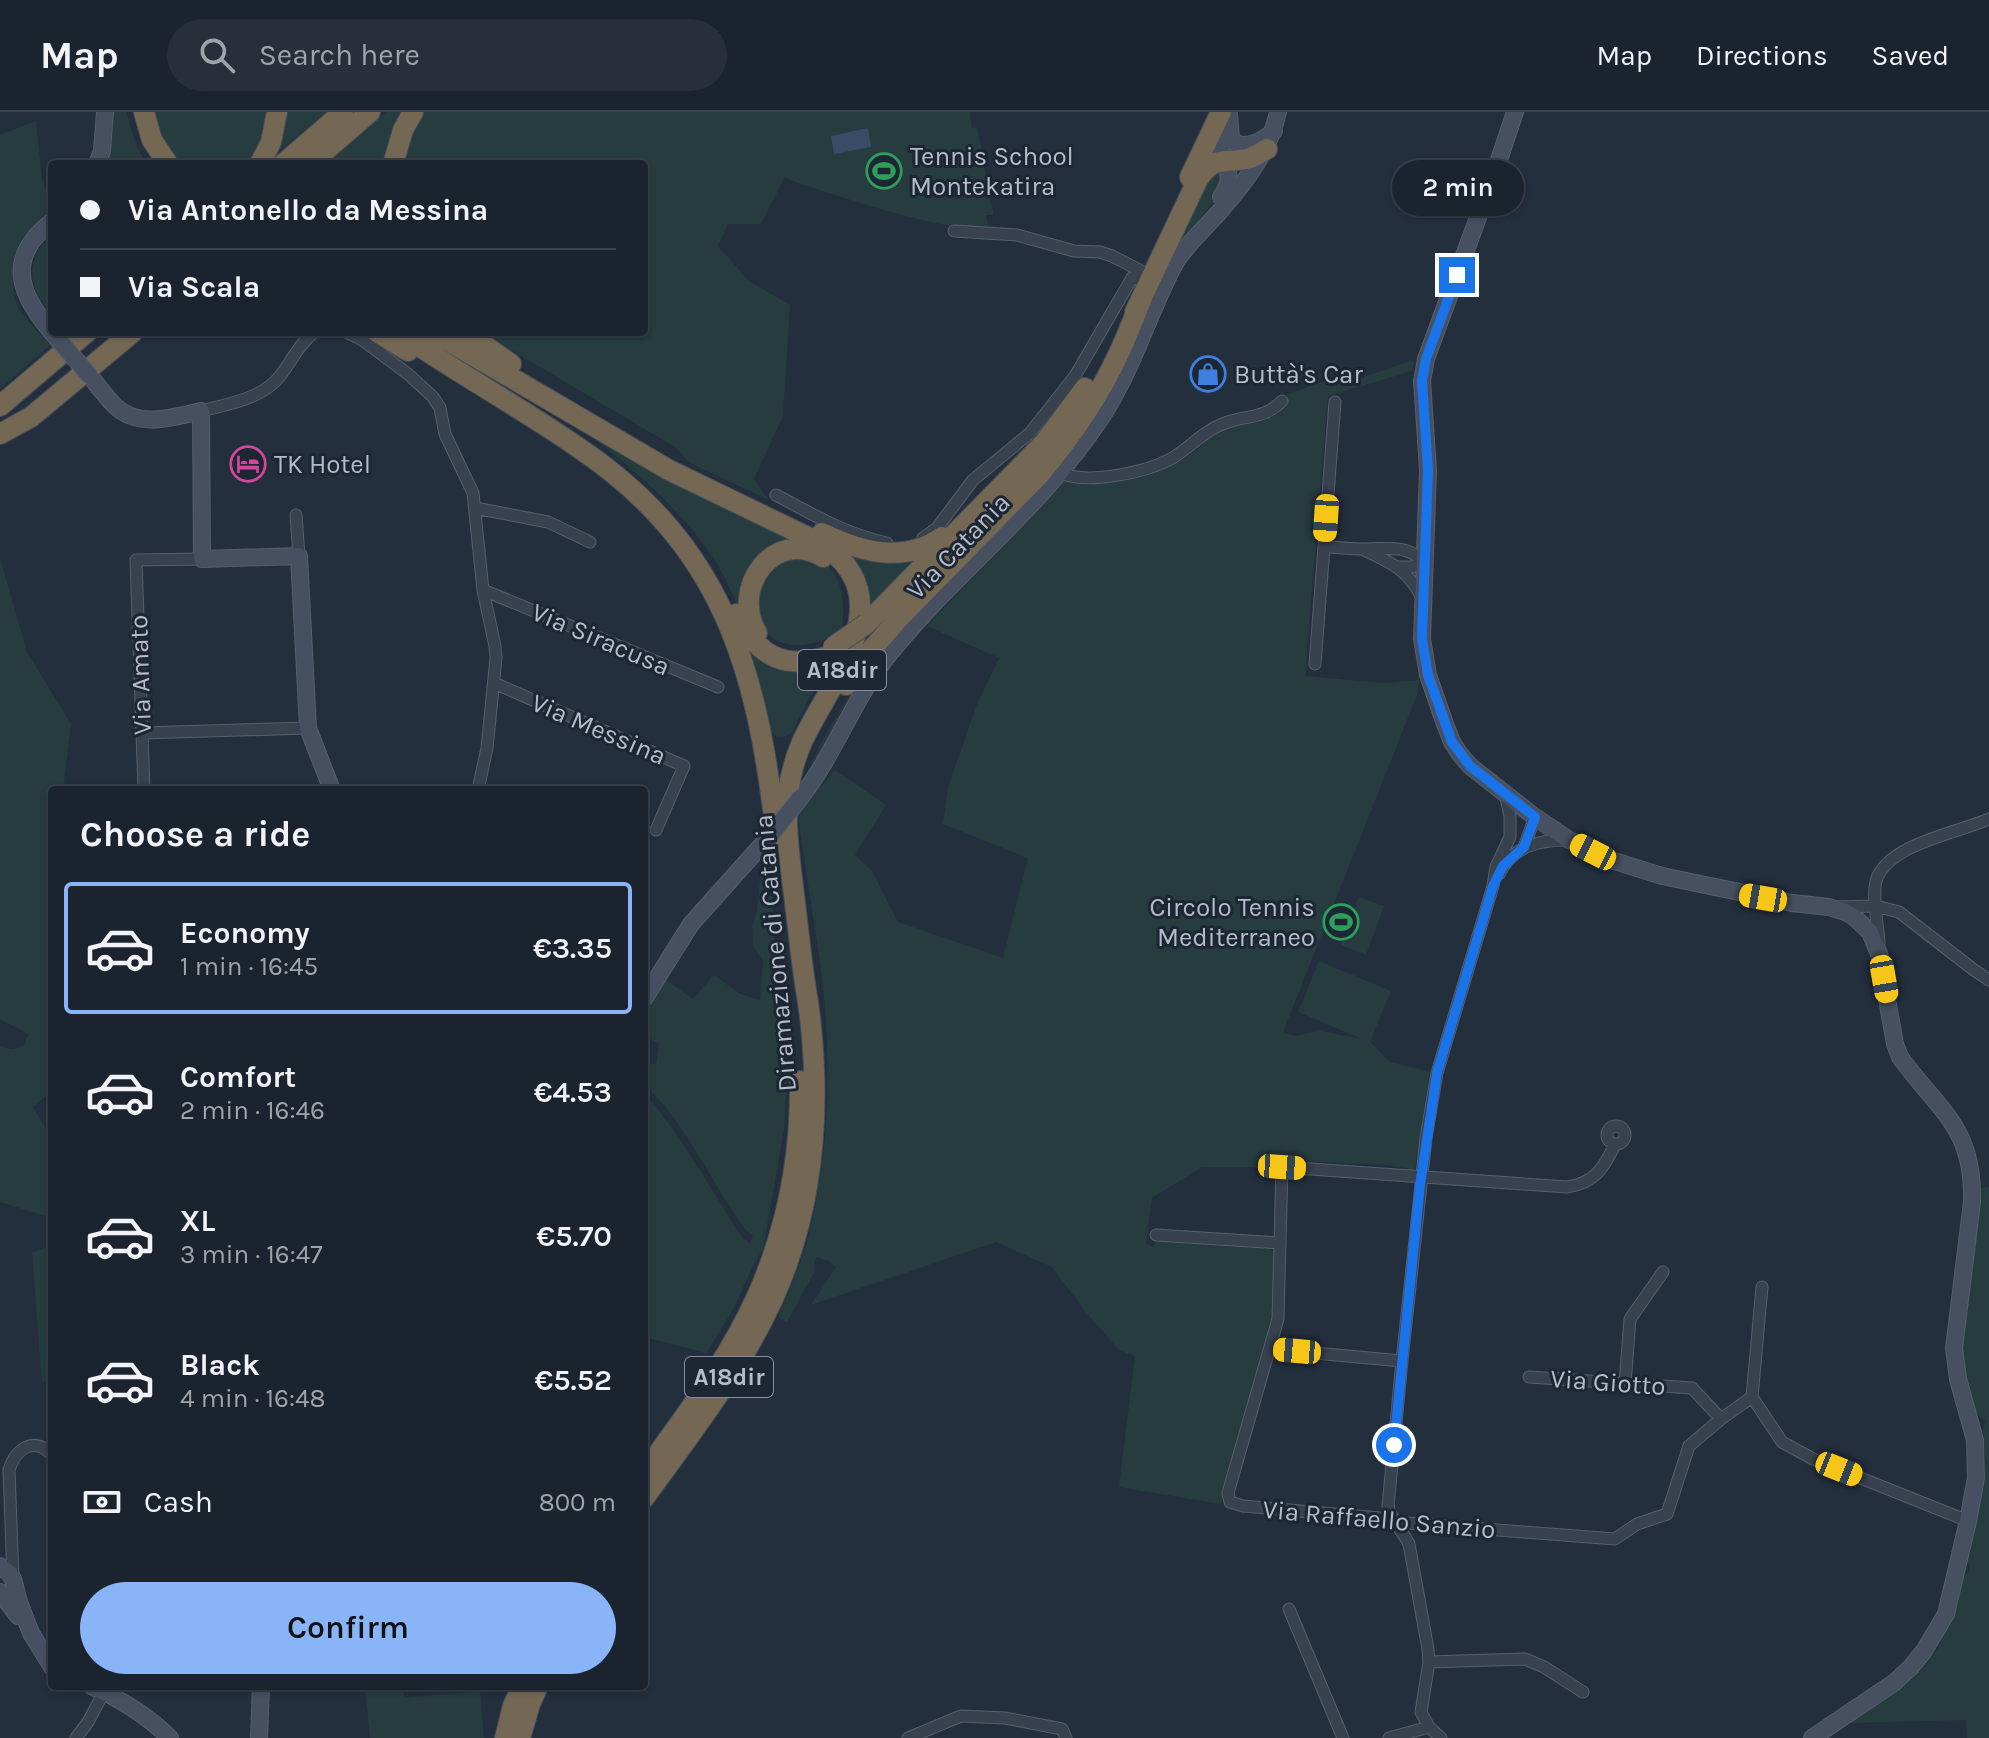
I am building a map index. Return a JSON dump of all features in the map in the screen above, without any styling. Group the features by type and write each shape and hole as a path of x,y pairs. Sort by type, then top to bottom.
{"highway":[{"path":"133,112 138,132 154,160"},
{"path":"144,112 152,140 165,160"},
{"path":"262,160 271,142 277,112"},
{"path":"288,160 343,112"},
{"path":"315,160 370,112"},
{"path":"394,160 403,130 413,112"},
{"path":"866,630 1045,442 1083,392 1115,335 1221,112"},
{"path":"417,336 583,437 637,479 667,507 694,540 745,631 760,649 778,659 801,662 821,659 866,630 1066,426 1097,382 1204,170 1224,160 1253,157 1274,125"},
{"path":"810,1016 809,966 793,811 798,779 806,759 845,687 873,648 1039,475 1065,443 1119,354 1141,300"},
{"path":"0,406 82,336"},
{"path":"0,432 110,336"},
{"path":"0,432 31,417 128,336"},
{"path":"383,336 611,481 637,494"},
{"name":"Diramazione di Catania","path":"404,336 578,446 660,516 708,583 734,636 758,715 782,866 797,1013 800,1094 797,1154 785,1219 747,1316 707,1383 648,1467"},
{"name":"Diramazione di Catania","path":"440,336 669,470 824,545 842,560 854,580 860,613 856,636 845,665 802,743 788,794 789,848 810,1016 814,1089 813,1146 806,1192 793,1245 773,1299 743,1355 648,1492"},
{"path":"471,336 628,446"},
{"path":"514,381 575,408 681,465 864,550 908,553 930,545 1003,485"},
{"path":"782,866 780,804 785,765 804,717 840,650 847,624 848,603 839,573 818,554 792,549 767,561 755,574 749,599 751,620 761,638 774,648 794,654 834,650"},
{"path":"505,1738 520,1690"},
{"path":"520,1738 536,1690"}],"main road":[{"path":"99,160 105,112"},
{"path":"1194,238 1230,180 1219,144 1221,112"},
{"path":"1229,112 1229,133 1235,144 1253,145 1265,139 1274,125"},
{"path":"1515,112 1426,359 1422,381 1427,462 1422,639 1428,675 1452,742 1470,766 1535,817 1569,840 1608,859 1662,876 1763,898 1829,907 1871,924 1900,1057 1955,1126 1970,1161 1972,1202 1954,1348 1977,1460 1968,1521 1946,1614 1924,1651 1895,1682 1812,1738"},
{"name":"Via Catania","path":"648,993 691,924 801,797 821,768 861,695 890,653 1061,473 1092,431 1114,396 1176,262 1221,210 1274,125"},
{"path":"48,225 34,239 22,265 25,292 32,308 48,328"},
{"path":"55,336 115,406 132,417 152,420 201,411 202,559 299,556 308,728 330,786"},
{"path":"1,1557 13,1579 31,1633"},
{"path":"0,1592 48,1661"},
{"path":"100,1690 170,1738"},
{"path":"249,1738 259,1731 261,1690"}],"street":[{"path":"954,231 1017,235 1074,251 1100,252 1143,276"},
{"name":"Via Catania","path":"776,495 869,540 904,544 923,538 937,528 973,480 1030,433 1075,376 1128,283 1132,278 1143,276"},
{"path":"201,411 255,396 278,379 309,336"},
{"path":"355,336 397,365 433,397 440,408 445,434 473,493 483,590 495,646 487,748 479,786"},
{"path":"1061,473 1079,478 1155,467 1213,428 1263,415 1282,401"},
{"path":"1315,664 1335,402"},
{"path":"475,508 548,522 590,542"},
{"path":"296,515 299,556"},
{"path":"1324,547 1402,548 1418,537 1426,522"},
{"path":"1402,548 1425,561"},
{"path":"1364,549 1412,579 1422,598"},
{"name":"Via Amato","path":"144,786 136,560 202,559"},
{"path":"1396,567 1412,567 1425,561"},
{"name":"Via Siracusa","path":"483,590 718,687"},
{"name":"Via Messina","path":"494,683 684,766 656,830"},
{"path":"142,733 308,728"},
{"path":"1441,1738 1429,1727 1421,1712 1429,1662 1409,1544 1391,1519 1388,1506 1421,1177 1437,1073 1496,867 1510,837 1512,826 1505,793"},
{"path":"1510,837 1535,817"},
{"path":"1524,847 1535,817"},
{"path":"1899,912 1871,924 1865,920 1876,906 1876,881 1886,864 1915,846 1989,819"},
{"path":"1493,886 1503,866 1524,847 1536,842 1569,840"},
{"path":"1829,907 1876,906 1899,912 1989,980"},
{"name":"Via Raffaello Sanzio","path":"1615,1144 1596,1175 1579,1185 1567,1187 1282,1167 1279,1308 1271,1349 1228,1493 1230,1502 1243,1506 1407,1523 1615,1539 1637,1524 1667,1514 1689,1446 1752,1397"},
{"path":"1156,1235 1280,1243"},
{"path":"1625,1384 1630,1319 1663,1272"},
{"path":"1762,1287 1752,1397 1782,1442 1813,1459 1968,1521"},
{"path":"1271,1349 1402,1361"},
{"name":"Via Giotto","path":"1529,1377 1692,1388 1721,1419"},
{"path":"13,1579 9,1470 19,1450 36,1446 48,1451"},
{"path":"1,1557 11,1540"},
{"path":"1289,1609 1343,1738"},
{"path":"1429,1662 1525,1659 1544,1667 1583,1692"},
{"path":"76,1738 88,1722 98,1690"},
{"path":"908,1738 961,1716 1005,1718 1062,1729 1066,1738"},
{"path":"1389,1738 1429,1727"}],"green space":[{"path":"113,112 127,112 134,139 145,160 107,160 113,135"},
{"path":"150,112 271,112 271,120 253,160 175,160 164,146"},
{"path":"282,112 326,112 281,150 276,147"},
{"path":"386,112 402,112 384,160 331,160"},
{"path":"423,112 970,112 972,128 977,127 994,215 986,215 988,227 952,226 864,204 785,177 761,224 728,224 718,246 749,281 790,305 783,416 754,479 769,500 690,463 675,447 488,336 648,336 648,160 402,160"},
{"path":"36,121 48,211 19,249 13,282 21,312 50,345 0,389 0,135"},
{"path":"1216,174 1224,178 1224,189 1175,254 1121,370 1086,432 1038,491 930,600 880,657 805,781 828,731 885,644 1040,481 1081,430 1117,367 1181,228 1207,179"},
{"path":"48,239 48,308 38,293 32,274 33,264"},
{"path":"1414,360 1412,371 1328,396 1305,676 1384,683 1419,680 1417,695 1283,1032 1294,1036 1320,1031 1362,1039 1298,1012 1319,961 1391,991 1370,1042 1390,1062 1430,1072 1415,1170 1388,1165 1277,1160 1270,1167 1202,1167 1152,1198 1146,1244 1154,1247 1155,1241 1270,1249 1276,1253 1274,1318 1221,1504 1119,1487 1135,1356 1119,1350 1052,1267 996,1242 811,1305 836,1267 817,1257 815,1271 787,1322 778,1317 797,1272 809,1232 823,1158 826,1120 825,1005 798,813 835,770 886,805 855,855 872,871 898,922 1003,958 1028,858 943,824 948,787 976,707 999,658 927,626 1065,480 1110,479 1160,468 1186,457 1226,426 1266,419 1280,412 1287,395 1324,382 1346,383"},
{"path":"572,421 814,546 769,554 744,619 720,569 689,526 633,471"},
{"path":"924,551 866,613 847,554"},
{"path":"781,557 814,558 831,569 843,600 841,632 812,643 791,645 773,638 765,630 754,594"},
{"path":"0,558 27,652 71,724 63,786 48,786 48,1094 33,1107 48,1132 48,1217 0,1202 0,1047 13,1049 24,1045 28,1034 0,1019"},
{"path":"741,633 752,648 828,662 792,732 786,736 777,737 767,729"},
{"path":"770,850 787,1069 785,1124 763,1249 733,1310 706,1353 648,1338 648,1098 686,1148 741,1236 750,1244 753,1236 735,1215 675,1120 648,1089 648,1064 656,1064 659,1044 648,1037 648,1006 664,979 693,999 714,975 740,994 760,1000 763,961 753,946 752,927 760,881"},
{"path":"1359,897 1384,906 1366,955 1341,945"},
{"path":"1989,1187 1989,1738 1967,1738 1966,1720 1848,1723 1898,1690 1931,1659 1943,1637 1959,1586 1970,1570 1967,1558 1986,1464 1983,1430 1986,1421 1975,1412 1961,1366 1961,1344 1981,1188"},
{"path":"48,1246 48,1378 42,1382 32,1253"},
{"path":"365,1690 403,1690 404,1698 480,1691 484,1738 370,1738"}],"water":[{"path":"868,128 871,147 834,154 831,136"}],"place":[{"name":"Tennis School Montekatira","path":"884,171"},
{"name":"Buttà's Car","path":"1208,374"},
{"name":"TK Hotel","path":"248,464"},
{"name":"Circolo Tennis Mediterraneo","path":"1341,922"}],"route":[{"path":"1394,1445 1420,1185 1437,1073 1493,886 1503,866 1524,847 1535,817 1470,766 1452,742 1428,675 1422,639 1428,470 1422,381 1426,359 1457,275"}]}
